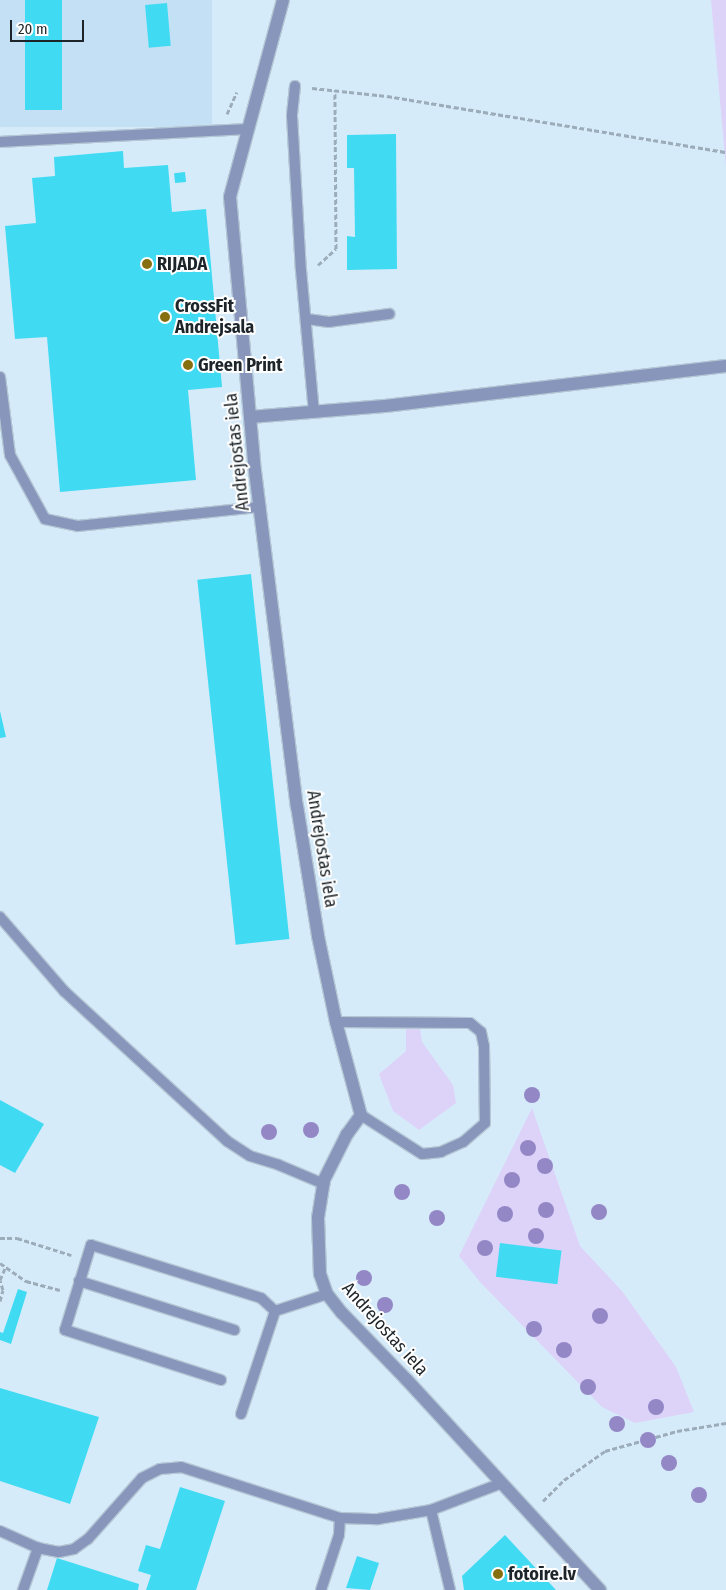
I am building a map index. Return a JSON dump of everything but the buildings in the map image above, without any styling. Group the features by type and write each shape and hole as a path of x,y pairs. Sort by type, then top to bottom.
{"street":[{"name":"Andrejostas iela","path":"283,0 230,197 250,417 297,806 318,936 336,1022 361,1115 347,1134 324,1184 318,1234 320,1274 327,1294 342,1313 600,1590"},
{"path":"250,417 385,406 726,366"}],"lane":[{"path":"295,86 292,116 301,270 307,319 314,412"},
{"path":"0,142 248,129"},
{"path":"307,319 329,322 389,314"},
{"path":"0,376 10,455 44,519 78,526 260,507"},
{"path":"0,917 64,992 227,1142 250,1156 324,1184"},
{"path":"336,1022 470,1023 481,1032 484,1046 485,1123 463,1142 441,1152 422,1154 361,1115"},
{"path":"221,1380 65,1330 91,1245 261,1298 275,1311"},
{"path":"79,1280 234,1330"},
{"path":"275,1311 327,1294"},
{"path":"241,1414 275,1311"},
{"path":"0,1531 38,1548 59,1552 74,1549 88,1539 142,1478 160,1469 181,1467 340,1518 378,1519 431,1510 502,1484"},
{"path":"431,1510 450,1590"},
{"path":"321,1590 339,1535 340,1518"},
{"path":"23,1590 38,1548"}],"path":[{"path":"295,86 388,96 726,151"},
{"path":"301,270 320,265 336,249 335,91"},
{"path":"0,1238 17,1238 86,1260"},
{"path":"0,1263 26,1281 75,1294"},
{"path":"0,1301 3,1290 0,1280 5,1268"},
{"path":"531,1515 564,1480 605,1451 677,1431 726,1423"}],"shaded area":[{"path":"0,0 212,0 212,127 0,127"},
{"path":"711,0 726,0 726,167 721,112"},
{"path":"420,1027 422,1042 453,1085 456,1103 419,1130 393,1111 379,1074 406,1051 406,1028"},
{"path":"532,1108 580,1246 622,1291 676,1367 694,1412 635,1423 602,1407 480,1282 459,1256"}],"place":[{"name":"RIJADA","path":"147,264"},
{"name":"CrossFit Andrejsala","path":"165,317"},
{"name":"Green Print","path":"188,365"},
{"name":"fotoīre.lv","path":"498,1574"}]}
